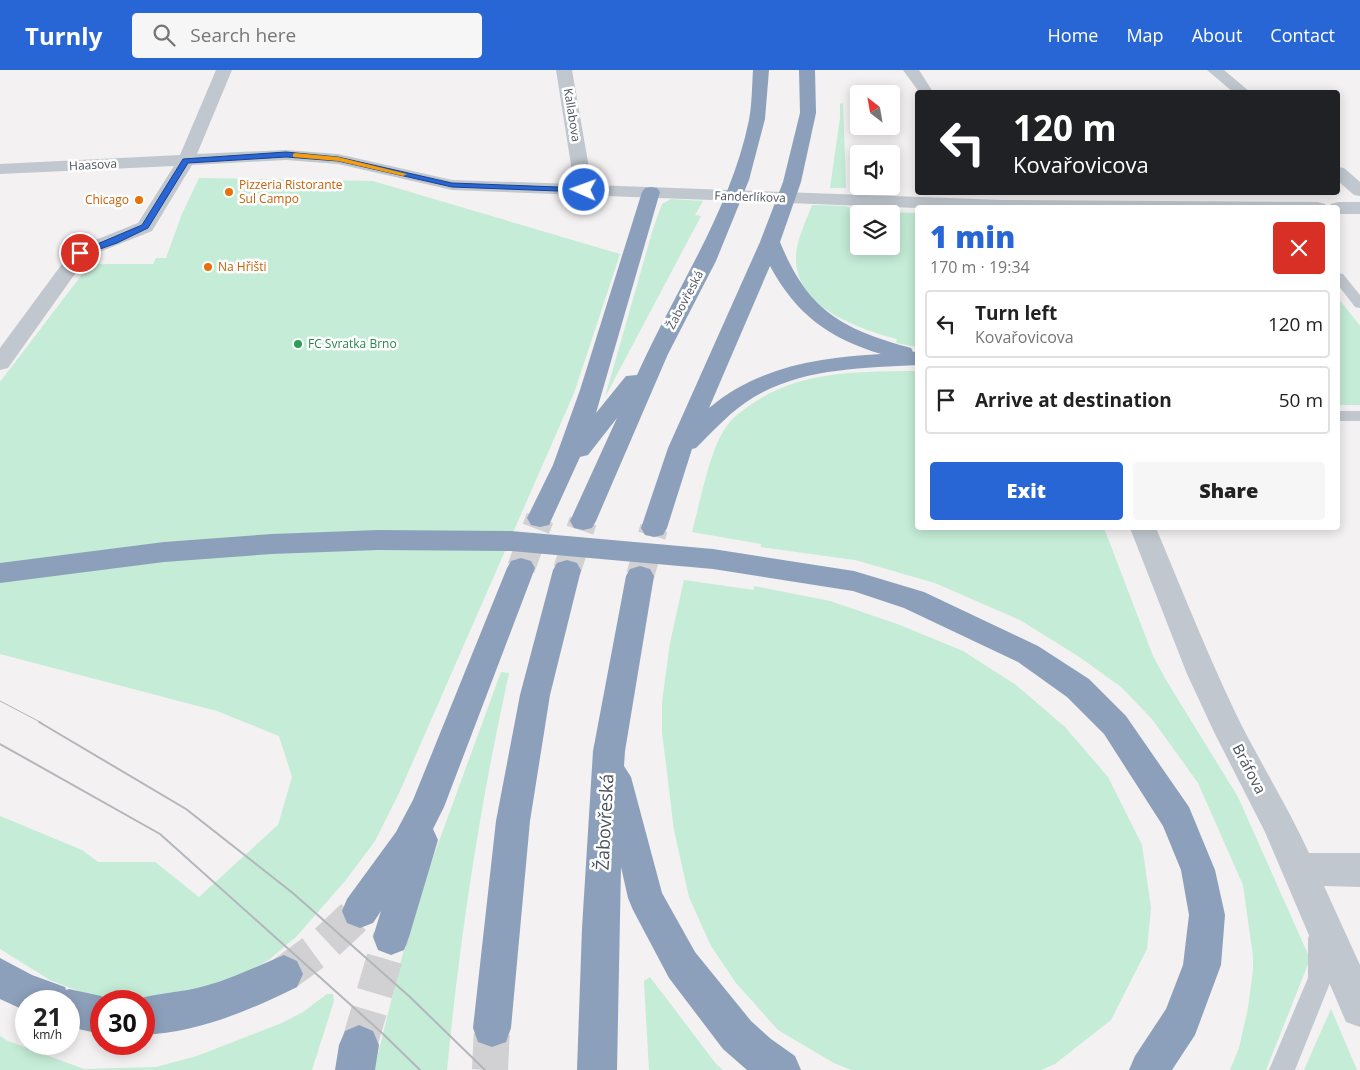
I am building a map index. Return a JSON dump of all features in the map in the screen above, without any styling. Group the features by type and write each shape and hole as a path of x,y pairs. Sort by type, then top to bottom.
{"highway":[{"name":"Žabovřeská","path":"583,521 657,354 706,261 724,214 740,180 757,119 761,70"},
{"path":"654,528 680,448 770,242 792,182 808,112 807,70"},
{"path":"540,518 565,465 592,390 651,192"},
{"path":"770,242 778,265 790,287 824,320 837,329 864,340 915,356"},
{"path":"565,465 657,354"},
{"path":"680,448 730,403 761,384 782,375 828,365 915,357"},
{"path":"0,573 164,552 378,540 511,541 713,559 854,581 914,600 1028,654 1078,688 1114,725 1177,818 1198,870 1207,915 1202,965 1181,1021 1149,1070"},
{"path":"360,911 408,843 427,807 521,568"},
{"path":"492,1028 513,821 535,695 567,570"},
{"name":"Žabovřeská","path":"597,1070 600,928 608,751 640,576"},
{"path":"608,751 646,898 677,956 738,1035 757,1053 781,1070"},
{"path":"391,937 442,772"},
{"path":"155,1014 202,1008 244,994 284,974"},
{"path":"0,976 21,990"}],"street":[{"path":"0,362 38,313 80,253 145,227 186,161 224,70"},
{"name":"Kallabova","path":"564,70 584,190"},
{"path":"911,70 925,90"},
{"path":"1215,70 1240,90"},
{"name":"Fanderlíkova","path":"186,161 286,155 338,159 452,185 1000,202 1168,205"},
{"name":"Haasova","path":"0,169 186,161"},
{"path":"1340,174 1360,191"},
{"path":"1340,208 1360,208"},
{"name":"Bráfova","path":"1144,530 1202,674 1226,726 1279,824 1360,1008"},
{"path":"1299,869 1360,870"}],"lane":[{"path":"1340,279 1360,304"},
{"path":"1340,416 1360,416"},
{"path":"1282,1070 1320,978 1319,915"}],"green space":[{"path":"843,103 846,188 830,188 840,118 840,104"},
{"path":"199,178 373,181 620,254 574,393 400,791 375,841 345,881 296,937 270,959 249,972 197,991 155,998 155,990 90,990 90,995 50,980 0,949 0,816 82,850 98,862 155,862 199,897 278,825 292,777 279,736 217,711 0,654 0,382 90,264 153,264 156,258 166,258 182,214"},
{"path":"671,199 703,201 695,215 701,216 605,397 653,229 662,204"},
{"path":"812,205 850,207 850,255 900,255 900,212 915,213 915,347 896,343 897,339 849,322 819,304 807,292 799,277 796,254 799,239"},
{"path":"1340,301 1360,326 1360,405 1340,405"},
{"path":"915,371 915,530 1105,530 1153,656 1238,797 1310,959 1266,1070 1230,1070 1239,1048 1248,1008 1253,970 1253,956 1243,885 1198,783 1152,719 1121,687 1081,658 1020,620 935,583 855,560 761,547 761,544 692,532 709,465 719,440 734,418 755,402 772,392 790,385 809,379 866,372"},
{"path":"684,580 754,590 754,586 830,601 900,625 963,651 1016,685 1065,727 1108,777 1142,845 1151,908 1147,949 1111,1020 1055,1064 1041,1070 851,1070 834,1063 778,1030 736,983 711,946 689,897 674,830 662,732 662,702 670,643"},
{"path":"501,672 509,673 489,771 472,870 447,1070 374,1070 406,941 427,874"},
{"path":"650,977 716,1064 723,1070 649,1070 644,981"},
{"path":"327,994 333,994 334,1001 312,1070 0,1070 0,1036 15,1044 15,1055 46,1055 84,1069 156,1067 197,1056 282,1023 303,1012"},
{"path":"1331,1009 1357,1070 1304,1070"}],"tunnel":[{"path":"521,568 540,518"},
{"path":"567,570 583,521"},
{"path":"640,576 654,528"},
{"path":"284,974 325,944 360,911"},
{"path":"359,1045 391,937"},
{"path":"490,1070 492,1028"}],"tram line":[{"path":"0,701 42,723"},
{"path":"39,722 186,809 294,894 410,997 485,1070"},
{"path":"0,744 160,834 381,1032 420,1070"}],"slow traffic":[{"path":"295,155 338,159 403,174"}],"place":[{"name":"Pizzeria Ristorante Sul Campo","path":"229,192"},
{"name":"Chicago","path":"139,200"},
{"name":"Na Hřišti","path":"208,267"},
{"name":"FC Svratka Brno","path":"298,344"}],"route":[{"path":"80,253 145,227 186,161 286,155 338,159 452,185 584,190"}]}
